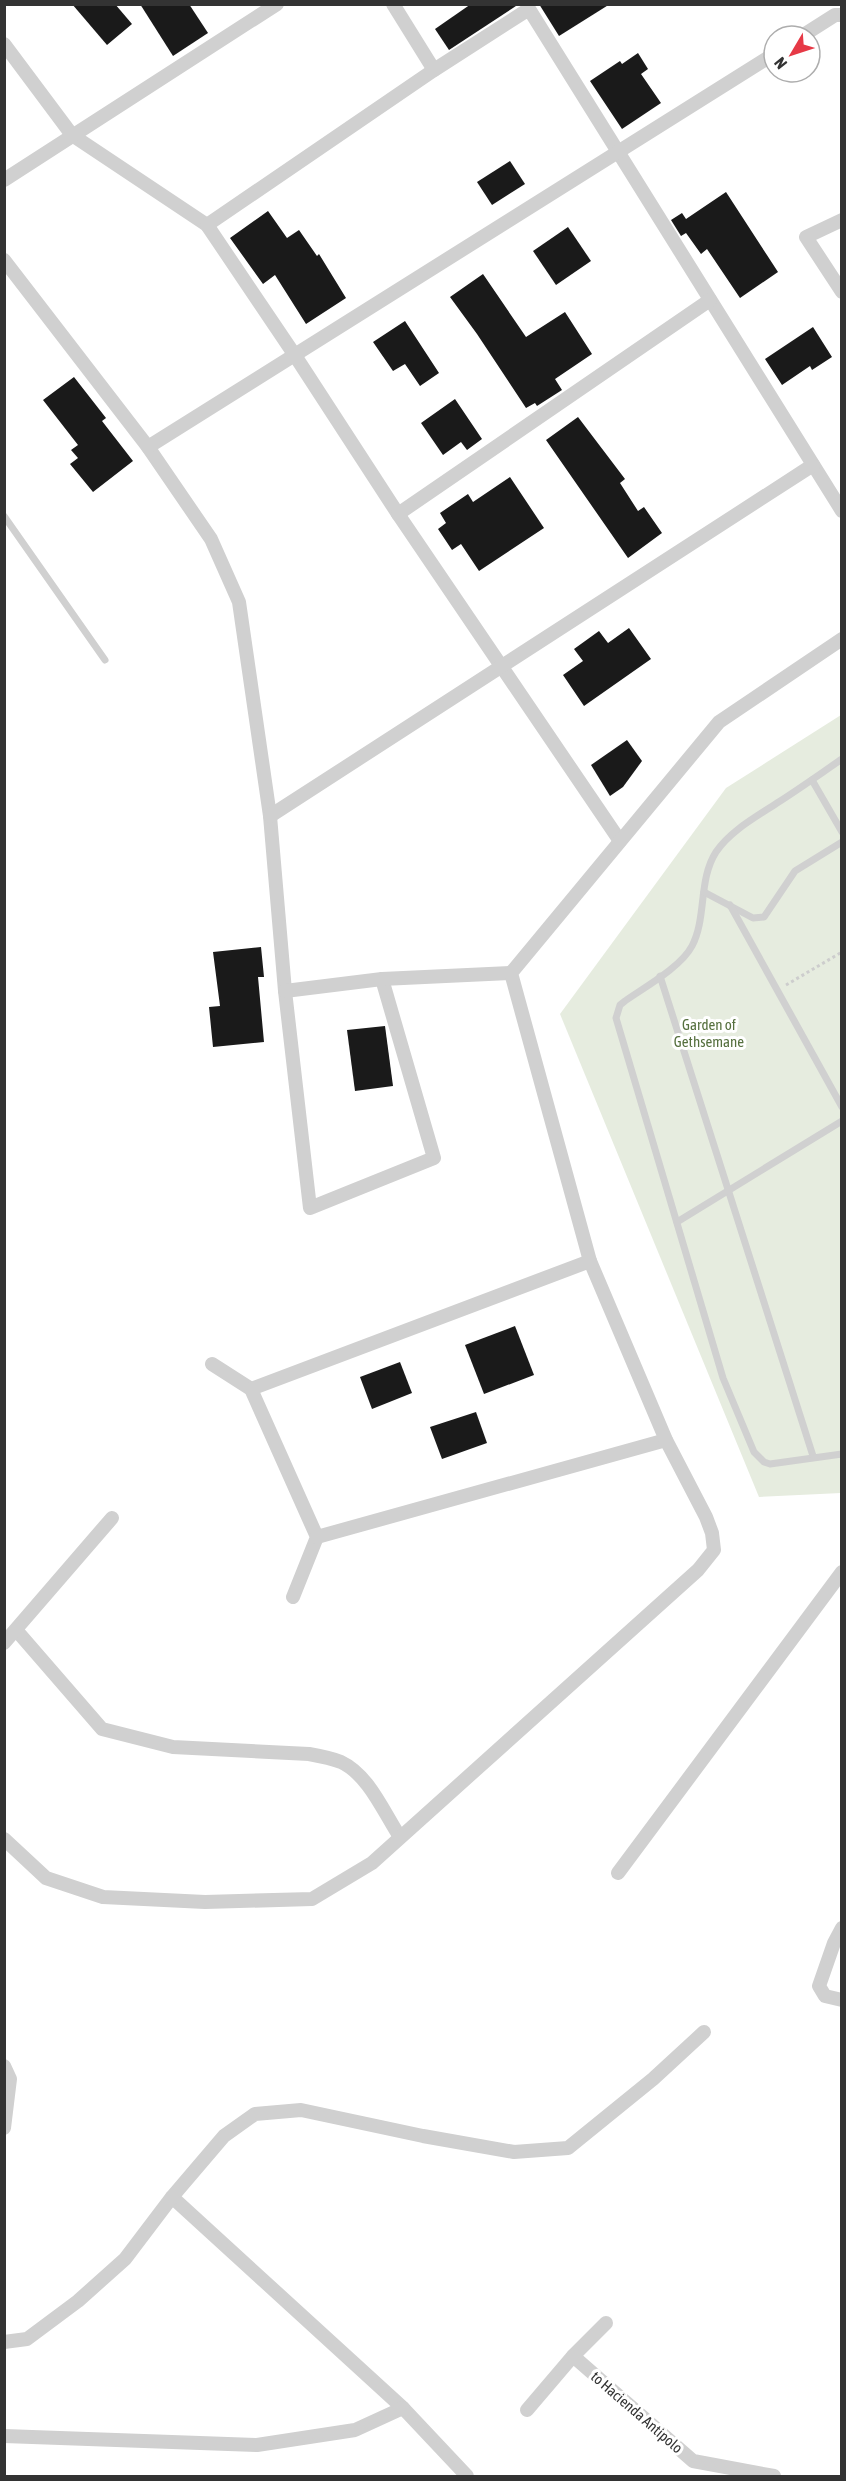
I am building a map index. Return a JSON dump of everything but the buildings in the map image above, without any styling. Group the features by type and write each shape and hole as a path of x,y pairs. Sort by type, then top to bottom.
{"street":[{"path":"4,180 277,4"},
{"path":"393,4 434,70"},
{"path":"207,225 434,70 529,9 842,511"},
{"path":"820,24 839,12"},
{"path":"4,44 72,135 207,225 398,514 620,841"},
{"path":"148,447 762,61"},
{"path":"842,220 806,237 842,292"},
{"path":"4,260 148,447 212,539 239,602 270,816 285,991 310,1208 434,1158 382,979"},
{"path":"398,514 710,300"},
{"path":"270,816 813,465"},
{"path":"285,991 382,979 511,973 719,722 842,639"},
{"path":"4,1839 46,1878 103,1897 204,1902 312,1899 372,1863 698,1570 714,1550 712,1533 706,1517 666,1440 590,1261 511,973"},
{"path":"251,1389 590,1261"},
{"path":"212,1364 251,1389 317,1537 293,1597"},
{"path":"317,1537 666,1440"},
{"path":"4,1643 17,1631 112,1518"},
{"path":"618,1873 842,1572"},
{"path":"17,1631 102,1729 173,1747 309,1754 344,1763 365,1781 400,1837"},
{"path":"842,1928 834,1943 819,1986 825,1996 842,2000"},
{"path":"4,2342 27,2339 78,2301 125,2259 172,2197 224,2136 255,2114 301,2110 423,2136 514,2152 568,2148 653,2079 704,2032"},
{"path":"4,2066 10,2079 4,2128"},
{"path":"172,2197 403,2408 467,2476"},
{"path":"527,2410 573,2356 606,2323"},
{"name":"to Hacienda Antipolo","path":"573,2356 693,2461 774,2476"},
{"path":"4,2436 257,2445 355,2430 403,2408"}],"lane":[{"path":"4,516 105,660"},
{"path":"842,759 729,838 716,853 707,874 692,946 680,960 620,1005 616,1018 723,1378 754,1452 770,1464 813,1456 842,1454"},
{"path":"812,780 842,832"},
{"path":"704,892 753,918 764,917 795,871 842,842"},
{"path":"730,905 842,1107"},
{"path":"660,976 813,1456"},
{"path":"677,1222 842,1121"}],"path":[{"path":"777,991 842,952"}],"green space":[{"name":"Garden of Gethsemane","path":"841,715 841,1493 759,1497 560,1014 726,788"}]}
